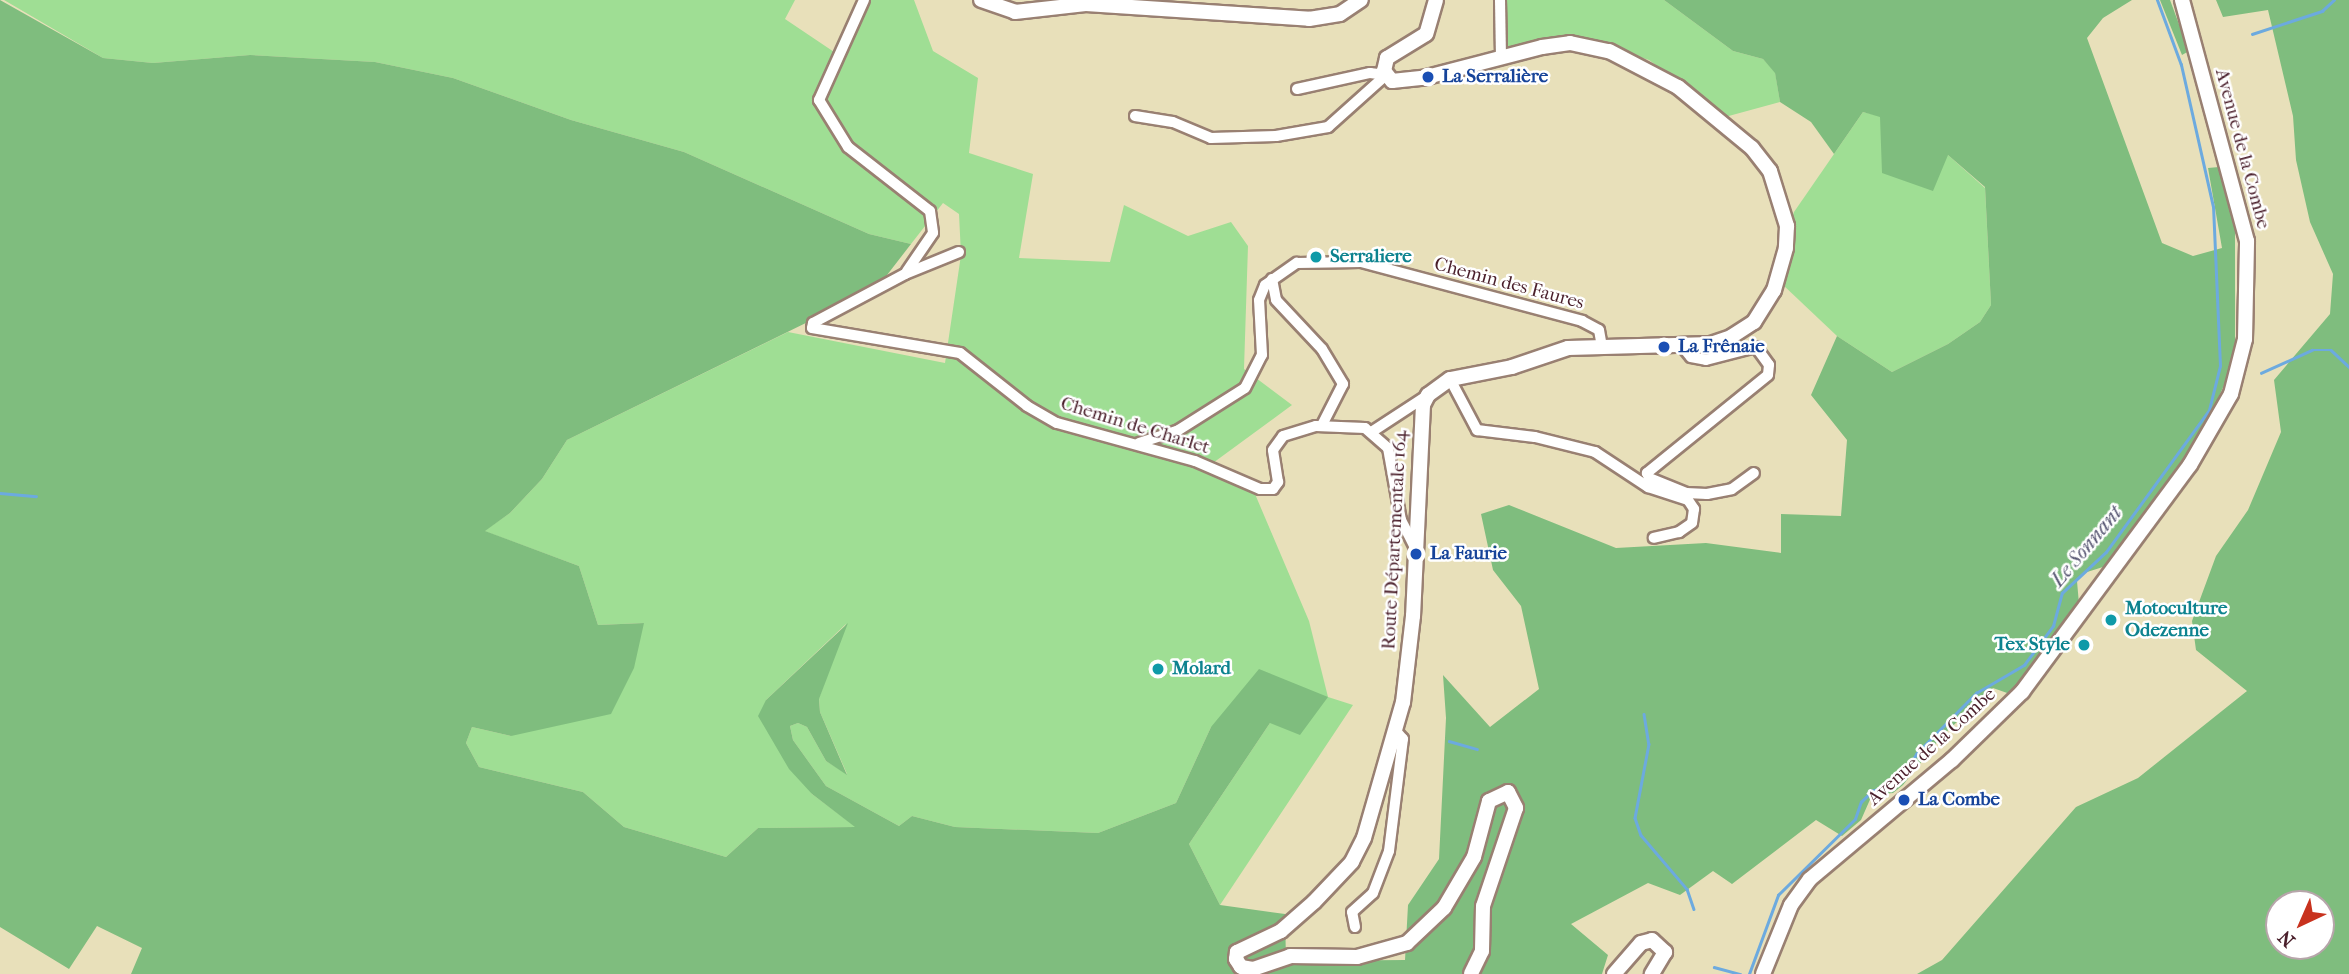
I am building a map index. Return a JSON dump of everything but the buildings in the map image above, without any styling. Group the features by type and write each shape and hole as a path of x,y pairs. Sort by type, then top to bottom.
{"street":[{"path":"864,0 819,100 848,147 930,211 933,233 905,274"},
{"path":"981,0 1015,12 1086,4 1287,19 1340,14 1361,0"},
{"path":"1135,116 1173,122 1211,138 1276,136 1328,127 1386,75 1387,58 1426,34 1436,0"},
{"path":"1500,0 1501,57"},
{"name":"Avenue de la Combe","path":"1763,974 1791,905 1810,878 1951,760 2022,692 2190,466 2231,394 2246,326 2247,242 2182,0"},
{"path":"1297,89 1370,73 1386,75 1398,82 1416,80 1501,57 1570,43 1609,51 1678,87 1752,148 1770,172 1787,226 1786,248 1774,290 1754,322 1731,338 1682,346 1568,348 1512,367 1450,379 1373,431 1388,448 1401,520 1416,549"},
{"path":"905,274 959,252"},
{"name":"Chemin des Faures","path":"1272,278 1297,263 1361,262 1582,321 1599,330 1602,347"},
{"name":"Chemin de Charlet","path":"905,274 811,327 960,353 1036,412 1086,433 1195,461 1260,489 1273,489 1278,482 1276,443 1295,430 1322,425 1373,431"},
{"path":"1272,278 1276,300 1322,349 1343,384 1322,425"},
{"path":"1136,445 1177,431 1245,388 1262,355 1259,300 1272,278"},
{"path":"1682,346 1691,357 1706,360 1756,348 1769,365 1768,375 1647,473 1649,478 1686,493 1707,494 1732,489 1754,473"},
{"path":"1450,379 1477,430 1514,433 1595,452 1648,487 1688,500 1694,509 1692,523 1679,532 1654,538"},
{"name":"Route Départementale 164","path":"1428,395 1420,419 1411,643 1397,732 1364,838 1352,862 1280,931 1237,951 1241,967 1265,966 1306,953 1357,957 1407,943 1444,908 1474,857 1489,802 1508,792 1516,808 1483,906 1482,951 1471,974"},
{"path":"1355,927 1352,912 1373,893 1389,851 1403,739 1397,732"},
{"path":"1614,974 1641,943 1651,940 1665,952 1652,974"}],"green space":[{"path":"0,0 103,58 153,63 250,55 375,62 453,78 571,120 684,152 869,234 911,244 877,288 567,440 542,479 510,513 485,531 579,566 598,625 644,623 634,668 611,714 511,736 472,727 466,743 479,767 583,792 624,827 726,857 758,828 855,827 812,794 789,769 758,716 766,700 848,623 819,699 820,712 847,775 826,761 807,727 798,723 790,726 793,740 826,786 899,826 912,816 955,827 1098,833 1176,803 1211,727 1259,669 1328,697 1300,735 1270,723 1189,844 1220,905 1285,914 1286,961 1405,960 1408,905 1439,859 1446,718 1443,675 1490,727 1539,689 1521,606 1493,570 1481,514 1509,505 1616,548 1706,543 1781,553 1781,514 1841,516 1847,440 1811,395 1837,336 1892,372 1948,344 1980,322 1991,305 1985,187 1948,155 1933,191 1882,173 1880,117 1863,112 1834,154 1811,122 1780,102 1775,73 1763,59 1733,51 1664,0 2132,0 2103,18 2087,38 2162,243 2193,256 2222,248 2208,168 2219,167 2235,228 2235,342 2229,374 2205,428 2106,566 2084,573 2077,581 2079,604 2010,694 1993,688 1942,736 1903,785 1893,793 1872,795 1861,820 1842,836 1816,820 1732,884 1713,871 1680,895 1648,883 1571,924 1608,955 1602,974 131,974 142,948 97,926 69,969 0,927"},
{"path":"4,0 795,0 785,19 843,58 868,0 914,0 933,51 978,78 969,153 1033,174 1019,258 1110,262 1124,205 1188,236 1231,222 1248,246 1244,369 1292,405 1202,471 1255,494 1309,621 1328,697 1211,727 1176,803 1098,833 955,827 912,816 899,826 826,786 793,740 790,726 798,723 807,727 826,761 847,774 820,712 819,698 846,624 766,700 812,794 856,827 758,828 726,857 624,827 583,792 479,767 466,743 472,727 511,736 644,623 598,625 579,566 484,531 510,513 542,479 567,440 788,332 945,363 961,255 959,214 943,203 911,244 869,234 684,152 571,120 453,78 375,62 250,55 153,63 103,58"},
{"path":"1504,0 1664,0 1733,51 1763,59 1775,72 1780,102 1725,117 1649,60 1589,41 1503,50"},
{"path":"2160,0 2170,0 2189,51 2182,55"},
{"path":"2216,0 2349,0 2349,974 1917,974 1942,960 2076,807 2138,778 2247,691 2196,650 2192,621 2216,556 2248,510 2281,432 2274,380 2330,314 2333,274 2310,222 2296,160 2293,116 2268,10 2223,17"},
{"path":"1863,112 1880,116 1948,155 1985,188 1991,305 1980,322 1948,344 1892,372 1837,336 1782,284 1776,264 1794,212"},
{"path":"1328,697 1353,705 1220,905 1189,844 1270,723"}],"waterway":[{"name":"Le Sonnant","path":"1749,974 1778,895 1855,819 1861,802 1872,791 1900,781 1916,754 1976,693 2024,665 2053,626 2062,593 2106,552 2209,410 2220,366 2213,207 2181,65 2157,0"},
{"path":"2252,34 2322,11 2334,0"},
{"path":"2261,373 2312,350 2331,350 2349,367"},
{"path":"0,493 36,496"},
{"path":"1644,714 1649,744 1635,818 1641,835 1687,889 1694,909"},
{"path":"1449,741 1477,749"},
{"path":"1714,967 1740,974"}],"place":[{"name":"La Serralière","path":"1428,77"},
{"name":"Serraliere","path":"1316,257"},
{"name":"La Frênaie","path":"1664,347"},
{"name":"La Faurie","path":"1416,554"},
{"name":"Motoculture Odezenne","path":"2111,620"},
{"name":"Tex Style","path":"2084,645"},
{"name":"Molard","path":"1158,669"},
{"name":"La Combe","path":"1904,800"}]}
